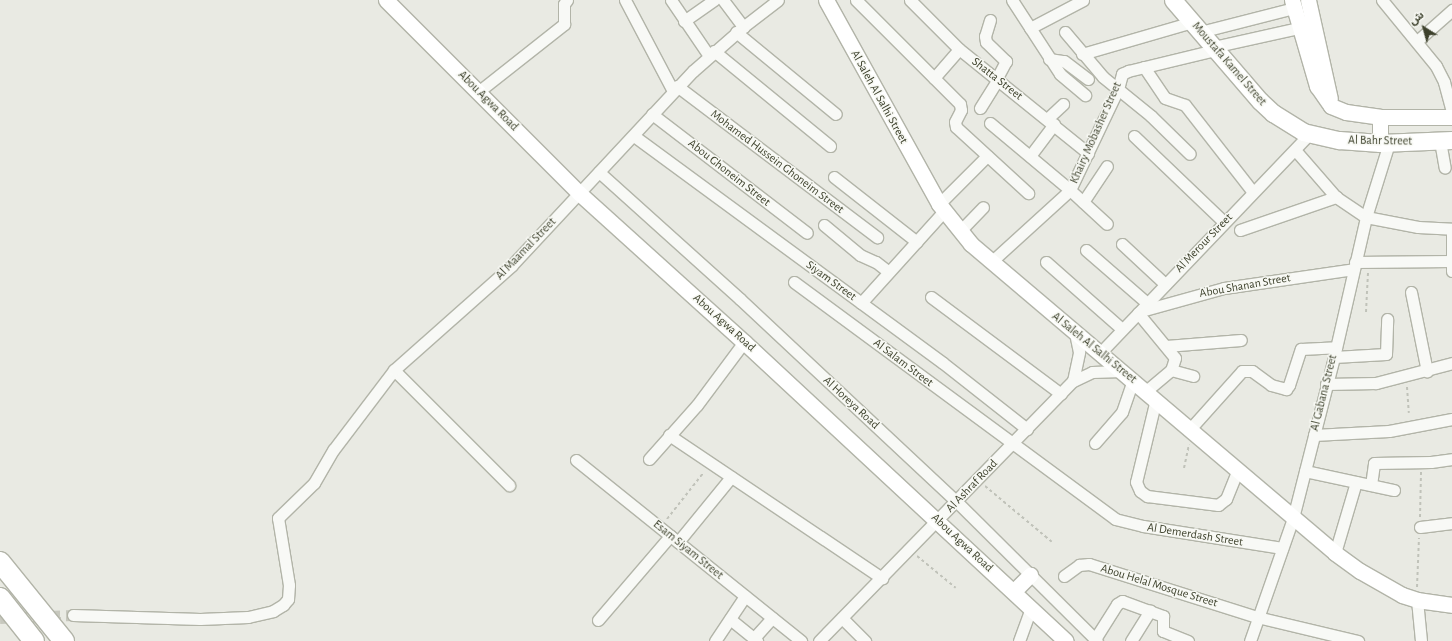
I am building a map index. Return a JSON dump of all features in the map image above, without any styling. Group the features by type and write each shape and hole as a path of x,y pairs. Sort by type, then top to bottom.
{"highway":[{"path":"0,562 64,641"},
{"path":"0,598 34,641"}],"main road":[{"name":"Moustafa Kamel Street","path":"1173,0 1273,113 1310,134"},
{"name":"Al Bahr Street","path":"1310,134 1338,140 1384,143 1446,140"}],"street":[{"name":"Abou Agwa Road","path":"386,0 579,193 744,342 1014,591 1066,641"},
{"path":"625,0 675,89"},
{"path":"671,0 684,21 712,53 830,146"},
{"path":"684,21 714,0"},
{"path":"723,0 739,30 836,114"},
{"name":"Al Maamal Street","path":"73,616 200,619 248,617 280,608 288,599 289,594 277,522 286,508 314,483 334,449 394,370 511,266 634,136 675,89 712,53 778,0"},
{"name":"Al Saleh Al Salhi Street","path":"826,0 942,208 960,232 991,262 1151,395 1237,472 1335,553 1384,586 1417,600 1452,605"},
{"path":"856,0 960,104 961,110 955,122 956,127 1028,193"},
{"name":"Shatta Street","path":"910,0 959,49 997,78 1088,153"},
{"path":"1012,0 1060,74 1085,95"},
{"path":"1030,28 1083,0"},
{"path":"1308,0 1331,106"},
{"path":"1382,0 1436,66 1444,82 1452,112"},
{"path":"478,92 564,24 564,1"},
{"path":"1082,54 1293,4 1298,28 1317,86 1331,106 1346,112 1380,117 1452,117"},
{"path":"1417,41 1452,10"},
{"path":"980,108 1006,61 986,42 985,36 990,20"},
{"name":"Khairy Mobasher Street","path":"1107,224 1070,190 1125,72 1214,48 1298,28"},
{"path":"1065,32 1082,54 1118,89 1190,154"},
{"path":"934,78 959,49"},
{"path":"1049,59 1064,61 1088,79"},
{"path":"1144,67 1165,98 1185,105 1253,192"},
{"name":"Mohamed Hussein Ghoneim Street","path":"675,89 877,237"},
{"path":"1030,156 1063,104"},
{"name":"Abou Ghoneim Street","path":"652,114 807,233"},
{"path":"1380,117 1384,143"},
{"path":"990,123 1070,190 991,262"},
{"name":"Al Merour Street","path":"1100,353 1310,134"},
{"name":"Siyam Street","path":"634,136 943,363 1027,429"},
{"path":"1134,136 1224,222"},
{"path":"1445,168 1446,140"},
{"name":"Al Gabana Street","path":"1250,641 1257,617 1293,518 1335,352 1354,265 1384,143"},
{"path":"1296,150 1336,197 1366,217 1418,227 1452,229 1451,266"},
{"path":"861,303 917,242 942,208 987,156"},
{"path":"1083,202 1107,166"},
{"name":"Al Horeya Road","path":"599,172 740,299 957,502 1096,640"},
{"path":"834,177 917,242"},
{"path":"1240,230 1336,197"},
{"path":"960,232 983,207"},
{"path":"824,225 860,255 876,262 889,272"},
{"path":"1122,244 1165,284"},
{"path":"1086,250 1147,303"},
{"path":"1046,262 1122,329"},
{"name":"Abou Shanan Street","path":"1138,312 1210,291 1368,262 1451,266"},
{"name":"Al Salam Street","path":"794,282 1110,516"},
{"path":"1411,292 1427,371"},
{"path":"931,297 1061,394"},
{"path":"1138,312 1175,358 1172,370 1151,395 1136,482 1140,491 1147,496 1218,505 1226,499 1237,472"},
{"path":"1191,430 1242,371 1252,371 1271,385 1286,389 1289,385 1301,349 1386,354 1387,319"},
{"path":"1073,381 1079,352 1075,333"},
{"path":"1166,346 1241,340"},
{"path":"649,459 697,405 744,342"},
{"path":"1326,384 1376,383 1427,371 1452,363"},
{"path":"394,370 509,485"},
{"path":"1172,370 1194,376"},
{"name":"Al Ashraf Road","path":"819,641 957,502 1073,381 1092,372 1127,376"},
{"path":"1095,443 1122,412 1127,376"},
{"path":"1314,435 1389,431 1452,419"},
{"path":"669,435 882,578"},
{"path":"1371,485 1374,463 1431,462 1452,458"},
{"name":"Esam Siyam Street","path":"576,460 801,641"},
{"path":"1305,471 1394,490"},
{"path":"598,620 731,477"},
{"path":"1335,553 1356,482"},
{"name":"Al Demerdash Street","path":"1110,516 1122,522 1143,526 1282,548"},
{"path":"1420,527 1452,523"},
{"name":"Abou Helal Mosque Street","path":"1064,576 1079,565 1089,564 1257,617 1358,641"},
{"path":"1014,591 1030,575"},
{"path":"715,641 745,596"},
{"path":"1417,600 1421,641"},
{"path":"1096,640 1120,601 1162,615 1165,618 1163,631 1185,640"},
{"path":"1019,641 1032,608"},
{"path":"1131,641 1150,611"},
{"path":"730,619 756,640 772,618"},
{"path":"842,618 865,641"}],"path":[{"path":"1366,312 1368,262"},
{"path":"1406,376 1410,413"},
{"path":"1184,468 1191,430"},
{"path":"660,528 711,463"},
{"path":"978,480 1052,542"},
{"path":"910,550 956,588"}],"tunnel":[{"path":"0,618 73,615"}]}
